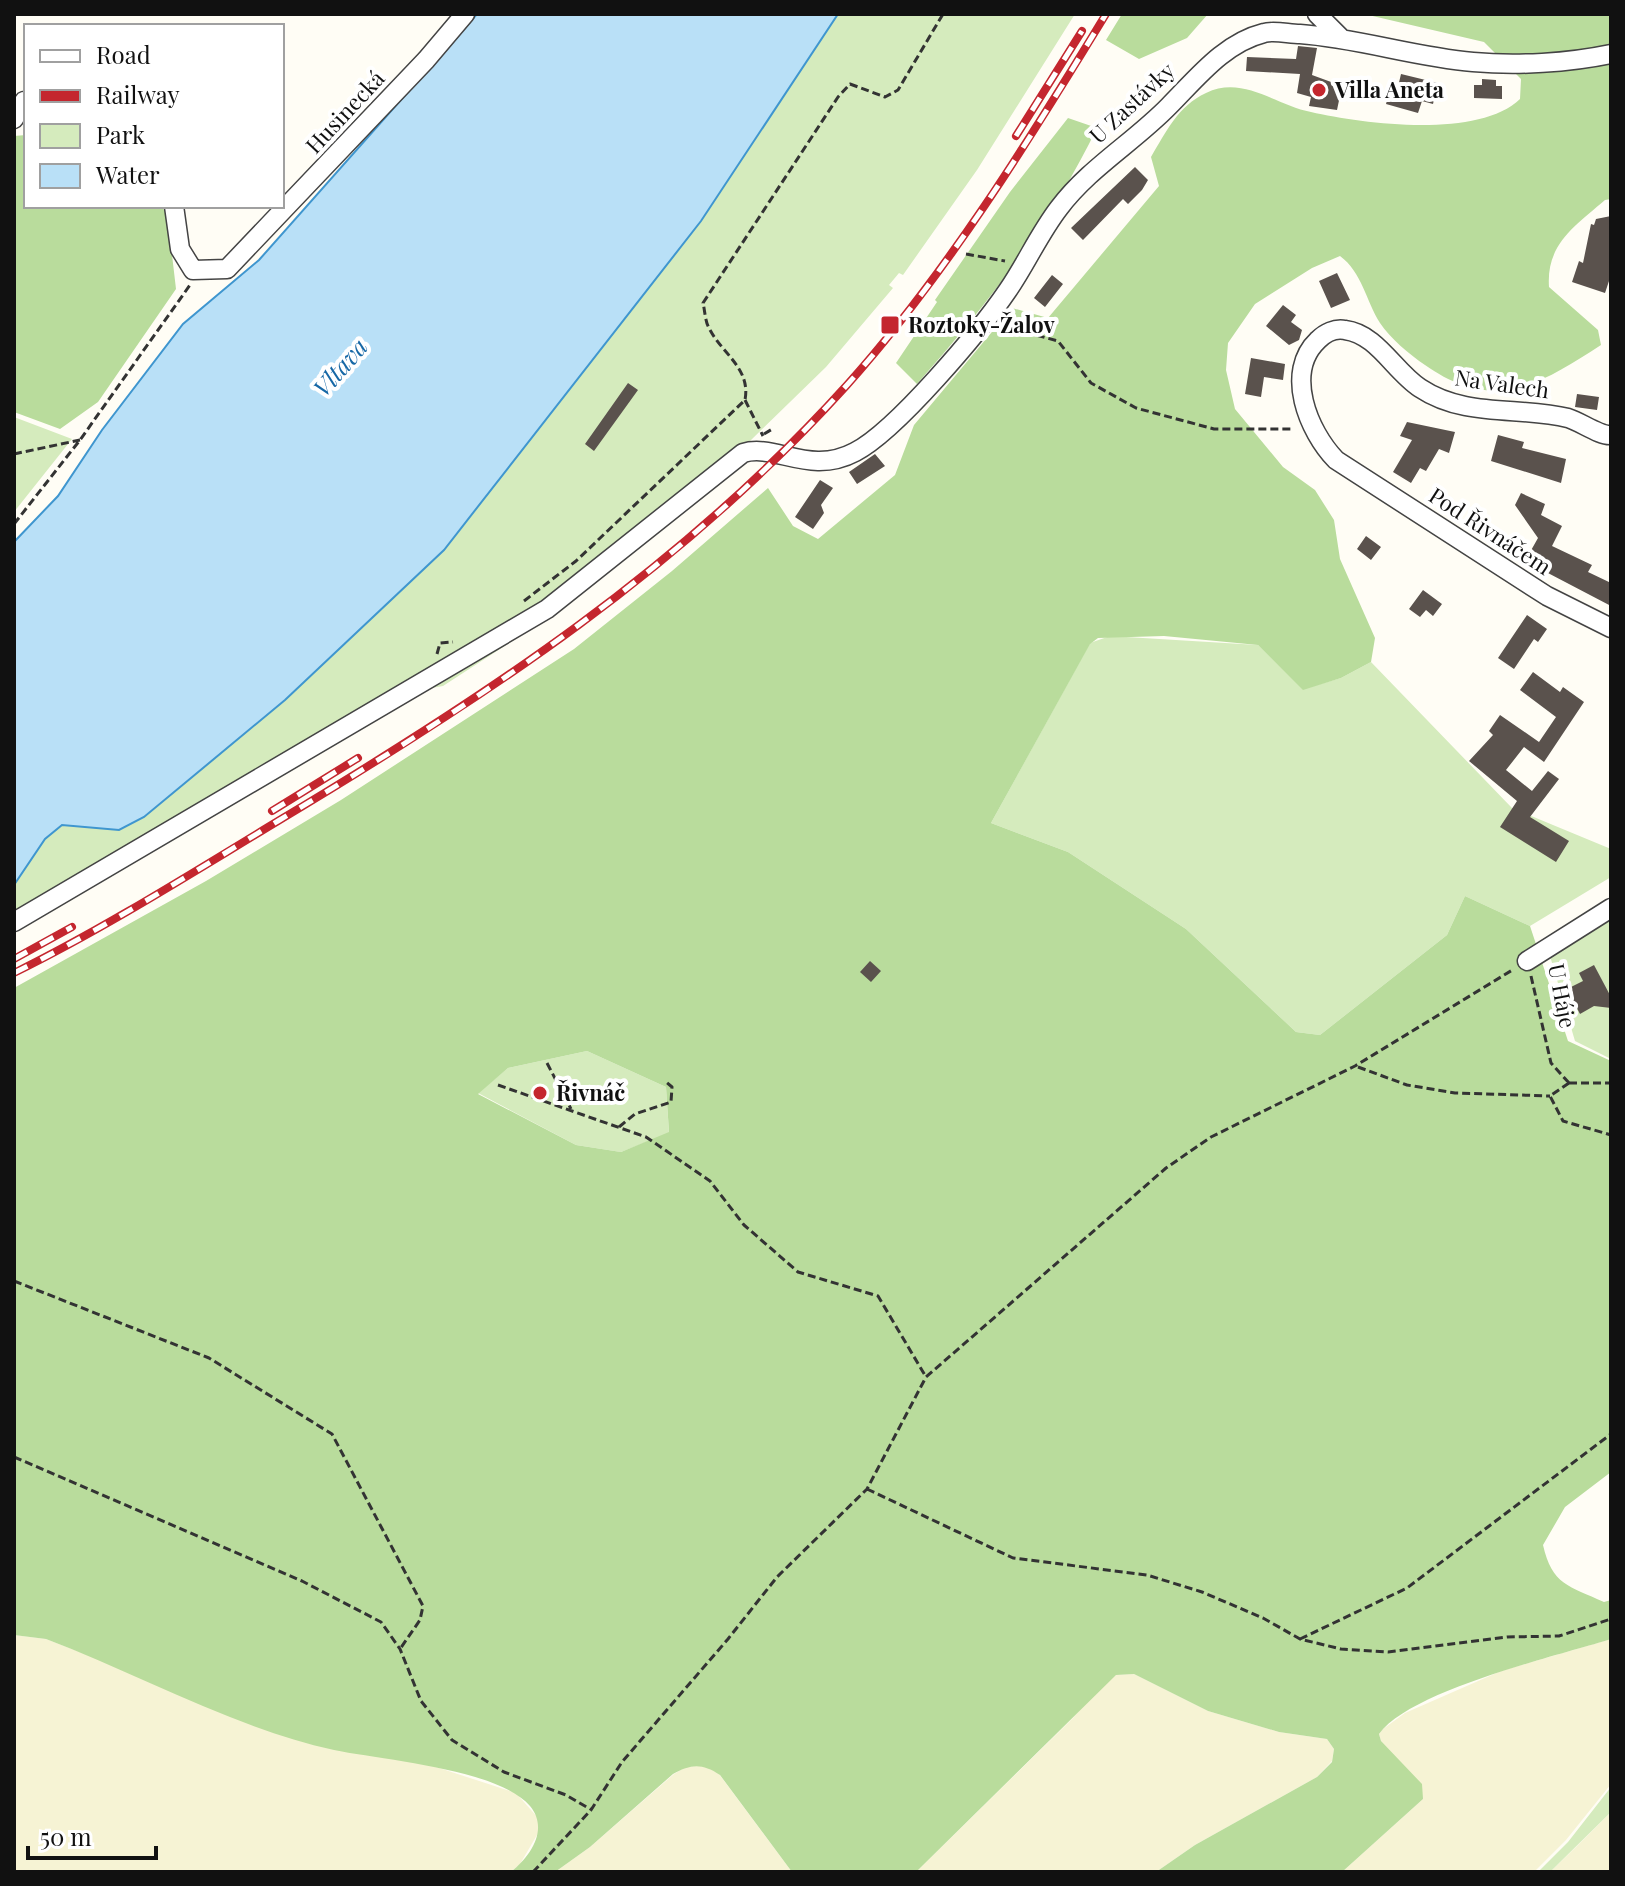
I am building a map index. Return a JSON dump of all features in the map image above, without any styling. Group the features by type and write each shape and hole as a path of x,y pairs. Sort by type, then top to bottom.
{"street":[{"name":"Husinecká","path":"199,271 227,269 245,253 465,14"},
{"path":"1317,14 1340,37"},
{"name":"U Zastávky","path":"448,669 547,609 743,453 752,450 806,462 834,460 855,452 881,419 933,381 982,322 1024,264 1057,210 1079,183 1167,108 1203,70 1237,44 1266,32 1340,37 1473,62 1582,60 1611,54"},
{"path":"14,119 21,101"},
{"path":"174,208 180,249 193,270 199,271"},
{"name":"Na Valech","path":"1347,468 1327,451 1314,429 1303,390 1302,366 1313,345 1325,334 1340,329 1360,332 1419,388 1452,403 1548,414 1611,435"},
{"name":"Pod Řivnáčem","path":"1347,468 1547,596 1611,628"},
{"path":"14,922 448,669"},
{"name":"U Háje","path":"1527,961 1611,908"}],"path":[{"path":"520,604 576,561 745,400 748,385 738,365 708,327 703,303 838,97 850,84 885,97 898,90 943,14"},
{"path":"966,254 1024,264"},
{"path":"14,524 80,440 199,271"},
{"path":"982,322 1058,341 1091,383 1136,408 1214,429 1314,429"},
{"path":"745,400 763,436"},
{"path":"14,454 80,440"},
{"path":"448,669 436,657 440,643 467,640"},
{"path":"533,1872 591,1810 622,1762 777,1577 867,1489 926,1377 1166,1168 1211,1137 1355,1066 1527,961"},
{"name":"U Háje","path":"1527,961 1551,1063 1569,1083"},
{"path":"547,1063 571,1110"},
{"path":"1355,1066 1407,1085 1443,1091 1550,1096 1569,1083 1611,1083"},
{"path":"619,1127 635,1114 671,1102 672,1087 665,1081"},
{"path":"498,1085 646,1137 710,1181 744,1225 798,1272 878,1296 926,1377"},
{"path":"1550,1096 1563,1121 1611,1135"},
{"path":"14,1281 209,1358 332,1434 423,1606 420,1620 400,1649"},
{"path":"1300,1639 1407,1588 1611,1434"},
{"path":"14,1457 302,1581 381,1622 400,1649 421,1701 452,1740 504,1772 566,1795 591,1810"},
{"path":"867,1489 1013,1558 1147,1575 1202,1592 1263,1618 1300,1639 1341,1649 1388,1652 1507,1637 1559,1636 1611,1619"}],"shaded area":[{"path":"14,1635 46,1639 333,1749 430,1765 516,1793 539,1819 540,1830 520,1864 511,1872 14,1872"},
{"path":"1611,1639 1611,1784 1566,1840 1534,1872 1342,1872 1423,1799 1381,1741 1379,1734 1383,1729 1405,1713 1501,1671"},
{"path":"1134,1674 1208,1711 1279,1732 1327,1739 1334,1749 1332,1761 1317,1777 1195,1845 1156,1872 916,1872 1073,1718 1103,1683 1116,1675"},
{"path":"705,1765 719,1774 792,1872 555,1872 590,1847 674,1774 686,1767"},
{"path":"1611,1812 1611,1872 1550,1872 1575,1848"}],"green space":[{"path":"838,14 1075,14 977,170 903,275 899,273 889,285 893,288 826,367 750,441 740,458 551,616 443,686 403,693 14,915 14,885 45,839 62,825 119,830 285,700 444,550 701,221"},
{"path":"1122,14 1208,14 1187,38 1139,59 1106,40"},
{"path":"1364,14 1611,14 1611,199 1605,200 1565,237 1557,247 1549,272 1549,287 1598,330 1601,345 1536,382 1494,391 1472,388 1450,380 1401,346 1380,323 1359,278 1340,256 1312,268 1255,304 1228,343 1226,370 1235,409 1283,467 1315,490 1334,520 1340,559 1375,638 1371,662 1341,678 1303,690 1258,645 1164,636 1098,638 1090,644 991,823 1068,852 1186,929 1296,1032 1320,1035 1447,935 1465,896 1530,926 1568,1041 1611,1061 1611,1472 1565,1507 1543,1545 1551,1569 1564,1582 1604,1602 1611,1600 1611,1639 1487,1676 1421,1703 1396,1718 1379,1734 1381,1741 1422,1784 1423,1799 1342,1872 1156,1872 1195,1845 1317,1777 1332,1762 1334,1749 1327,1739 1279,1732 1208,1711 1134,1674 1116,1675 916,1872 792,1872 720,1775 696,1766 673,1774 590,1847 555,1872 511,1872 531,1850 538,1833 538,1824 530,1806 515,1793 467,1775 297,1740 224,1715 46,1639 14,1635 14,988 206,881 341,800 574,649 672,571 768,488 793,526 818,539 895,475 914,425 1012,308 1048,318 1159,186 1151,157 1174,120 1196,98 1220,88 1233,87 1311,112 1360,121 1420,125 1477,120 1501,112 1520,99 1521,79 1484,42","holes":["587,1051 666,1087 669,1132 621,1152 576,1145 478,1094 508,1068"]},
{"path":"1068,118 1097,128 1079,163 1016,262 917,384 896,363 937,302 935,300 1010,192"},
{"path":"24,135 24,208 162,208 167,212 176,289 98,402 60,429 14,412 14,136"},
{"path":"14,417 72,439 14,512"},
{"path":"1110,636 1258,645 1303,689 1341,678 1371,662 1512,808 1611,849 1611,877 1530,926 1465,896 1447,935 1320,1035 1296,1032 1186,929 1068,852 991,823 1090,643"},
{"path":"1611,920 1611,1059 1575,1041 1550,956"},
{"path":"587,1051 666,1087 669,1133 621,1152 576,1145 478,1093 508,1068"},
{"path":"1611,1787 1611,1812 1550,1872 1538,1872 1568,1842"}],"water":[{"name":"Vltava","path":"477,14 838,14 701,221 444,550 285,700 144,817 119,830 62,825 45,839 14,885 14,542 58,496 102,430 183,324 259,260"}],"building":[{"path":"1298,46 1317,48 1312,75 1342,86 1337,110 1309,106 1311,97 1297,93 1300,74 1246,71 1247,57 1296,59"},
{"path":"1401,74 1438,83 1433,104 1422,101 1418,113 1386,104 1390,90 1397,91"},
{"path":"1482,79 1496,80 1496,86 1502,86 1502,99 1474,98 1474,85 1482,85"},
{"path":"1135,167 1148,180 1142,190 1128,204 1123,199 1083,240 1071,228"},
{"path":"1611,216 1611,275 1605,293 1572,282 1579,261 1583,263 1591,224 1594,225 1596,219"},
{"path":"1337,273 1350,300 1331,308 1319,281"},
{"path":"1052,275 1063,284 1045,307 1034,298"},
{"path":"1283,305 1296,315 1291,322 1302,330 1299,340 1289,345 1266,326"},
{"path":"1251,358 1285,364 1283,380 1264,377 1261,397 1245,394"},
{"path":"628,383 638,390 594,451 585,444"},
{"path":"1577,394 1599,397 1597,410 1575,407"},
{"path":"1407,422 1455,432 1449,453 1439,449 1426,471 1420,468 1411,483 1393,472 1412,440 1400,436"},
{"path":"1498,435 1524,442 1522,448 1566,459 1561,483 1491,461"},
{"path":"875,454 885,466 857,484 849,472"},
{"path":"820,480 833,488 821,505 824,513 813,529 795,517"},
{"path":"1521,493 1545,504 1541,515 1562,526 1552,546 1592,565 1588,572 1611,583 1611,606 1525,561 1538,538 1515,505"},
{"path":"1366,536 1381,547 1371,560 1357,549"},
{"path":"1423,590 1442,604 1433,616 1426,610 1420,617 1409,609"},
{"path":"1527,615 1547,629 1538,642 1534,639 1514,669 1498,658"},
{"path":"1533,672 1560,692 1563,687 1584,702 1544,762 1524,747 1506,770 1532,791 1548,771 1559,779 1530,817 1569,841 1556,862 1500,827 1517,801 1469,761 1493,735 1489,731 1500,715 1539,742 1556,717 1520,690"},
{"path":"870,961 881,971 871,982 860,972"},
{"path":"1594,965 1611,997 1611,1008 1594,1006 1580,1014 1567,989 1583,981 1579,973"}],"railway":[{"path":"14,973 148,900 432,726 579,625 718,513 784,451 847,385 919,298 985,206 1106,14"},
{"path":"1016,136 1082,31"},
{"path":"272,811 358,758"},
{"path":"14,959 72,927"}],"place":[{"name":"Villa Aneta","path":"1319,90"},
{"name":"Roztoky-Žalov","path":"890,325"},
{"name":"Řivnáč","path":"540,1093"}]}
